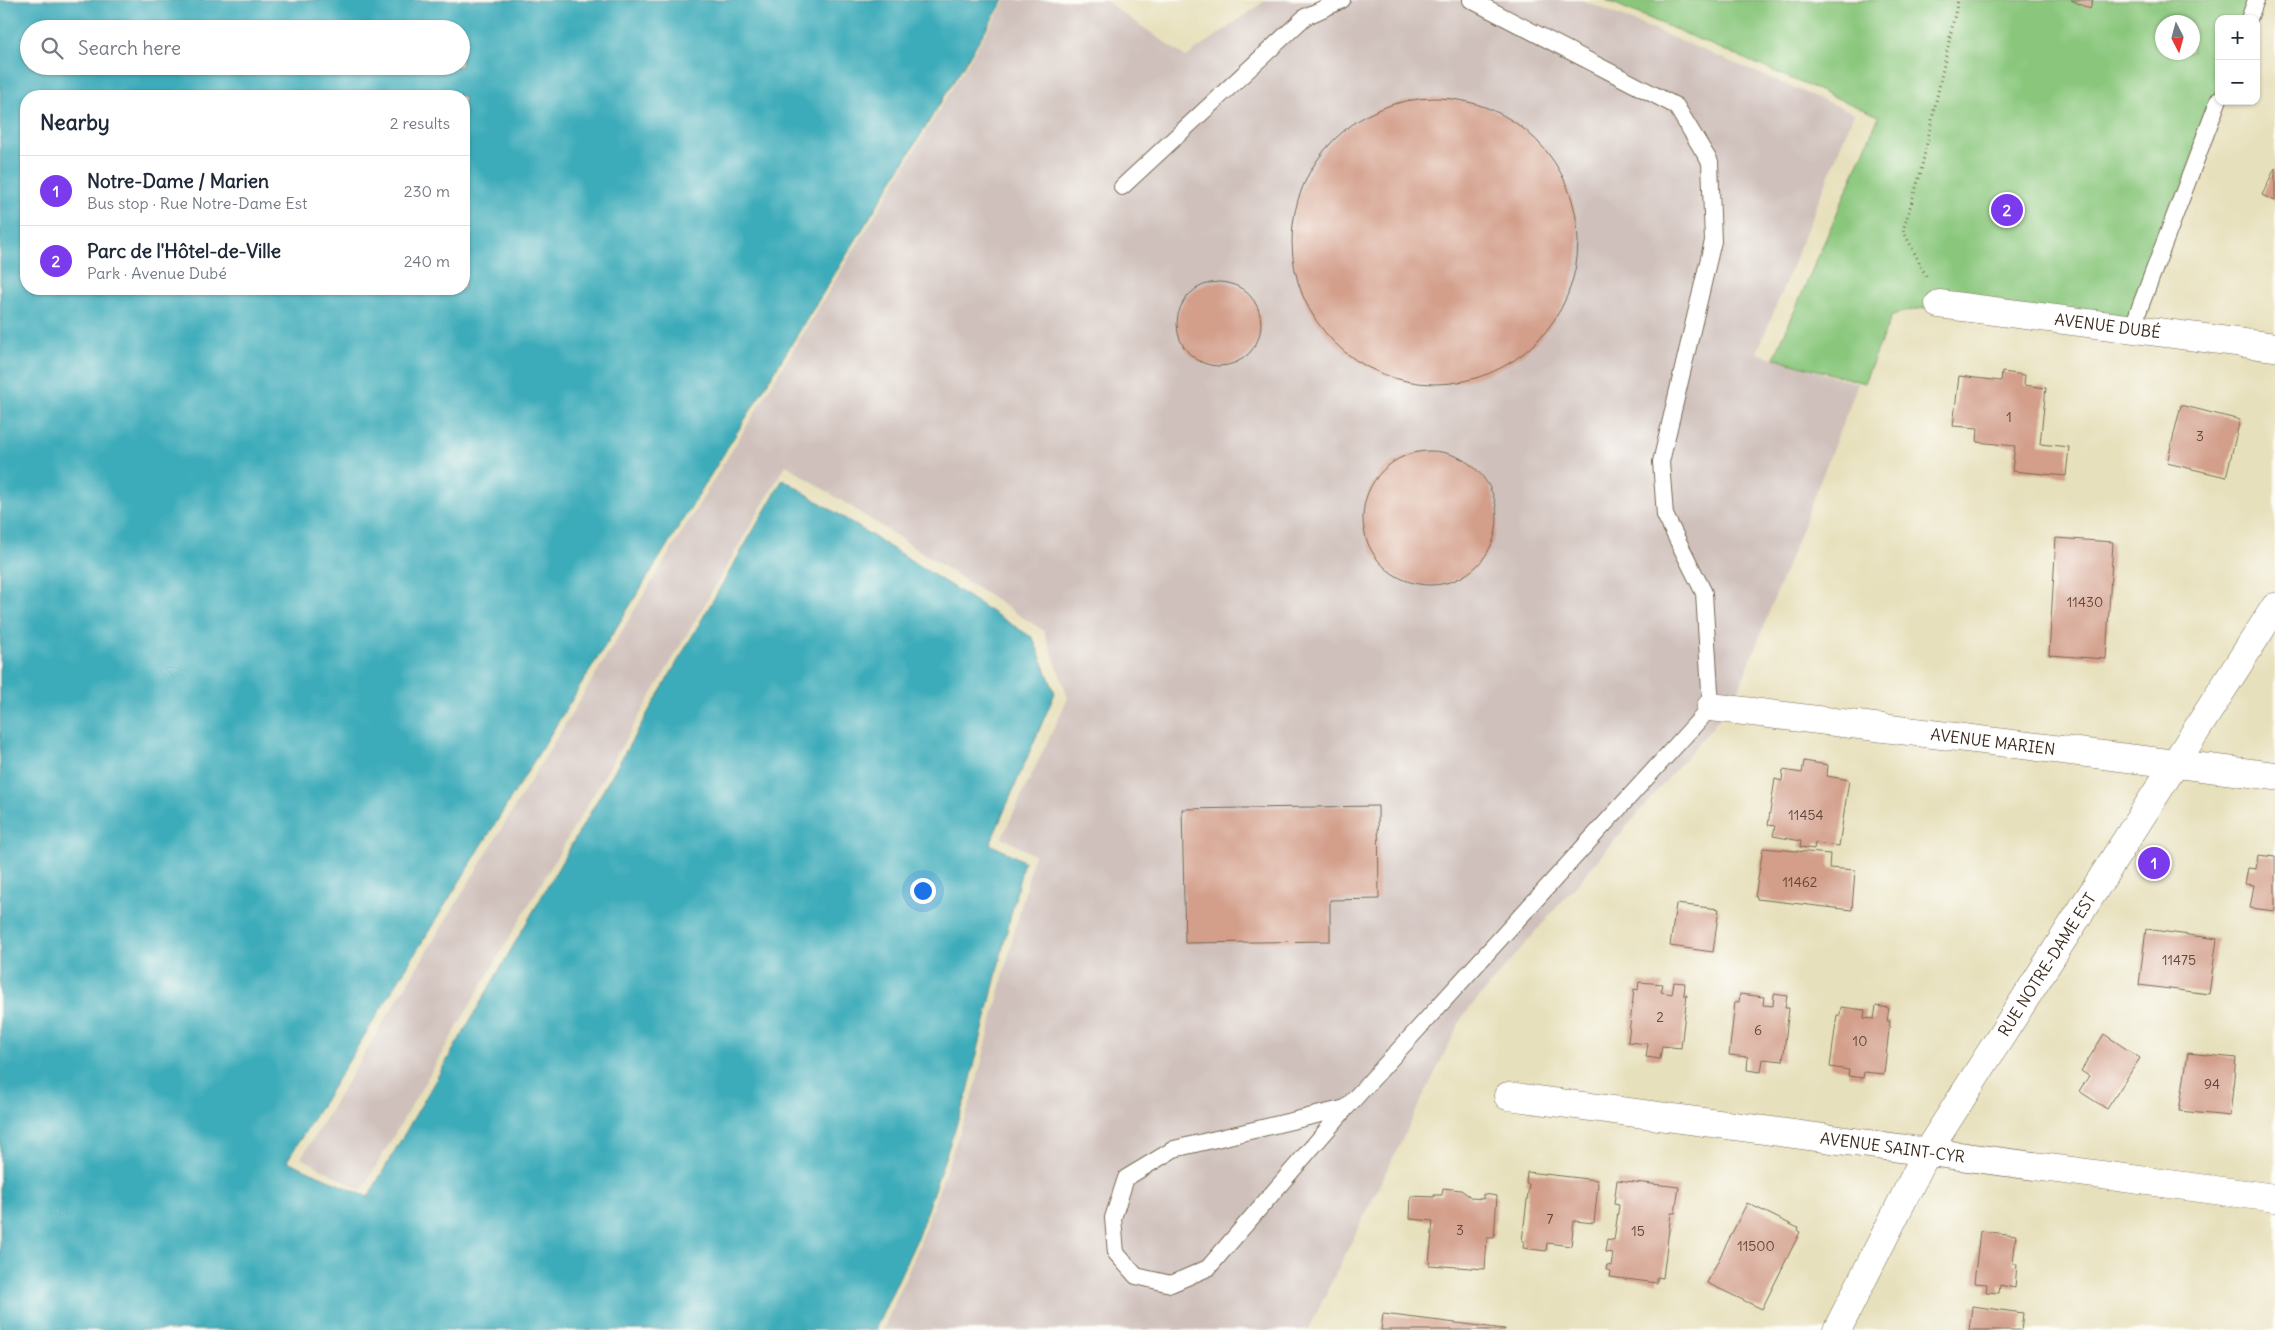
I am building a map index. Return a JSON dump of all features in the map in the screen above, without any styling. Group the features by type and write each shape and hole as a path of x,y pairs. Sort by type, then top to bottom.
{"street":[{"name":"AVENUE DUBÉ","path":"1940,304 2275,346"},
{"name":"RUE NOTRE-DAME EST","path":"1837,1330 1927,1152 2275,607"},
{"name":"AVENUE MARIEN","path":"1711,707 2275,776"},
{"name":"AVENUE SAINT-CYR","path":"1508,1096 2275,1198"}],"lane":[{"path":"1122,187 1305,16 1342,0"},
{"path":"1346,1108 1174,1149 1126,1178 1113,1218 1116,1252 1136,1276 1171,1284 1208,1268 1346,1108 1711,707 1704,593 1665,516 1661,462 1713,241 1710,162 1676,106 1471,0"},
{"path":"2250,15 2256,0"},
{"path":"2132,328 2217,105"}],"path":[{"path":"1940,304 1903,230 1920,175 1958,0"}],"shaded area":[{"path":"1006,0 1104,0 1186,57 1266,0 1582,0 1854,113 1757,353 1858,384 1734,702 1463,1016 1308,1330 883,1330 917,1251 974,1092 1034,855 1002,837 1068,698 1044,631 786,465 362,1190 301,1158"}],"green space":[{"path":"1606,0 2256,0 2250,15 2215,15 2215,105 2217,105 2132,328 1939,304 1892,315 1864,383 1774,358 1879,116"}],"water":[{"path":"0,0 1004,0 287,1161 368,1197 783,479 1033,638 1055,693 990,844 1024,861 968,1091 917,1239 875,1330 0,1330"}],"building":[{"path":"2071,0 2093,0 2090,9"},
{"path":"1421,98 1449,98 1477,104 1503,115 1526,130 1546,150 1561,173 1572,199 1578,227 1576,269 1561,309 1546,332 1526,352 1503,367 1477,378 1449,384 1421,384 1393,378 1367,367 1344,352 1324,332 1309,309 1298,283 1292,255 1292,227 1298,199 1309,173 1324,150 1344,130 1367,115 1393,104"},
{"path":"2275,168 2275,201 2262,195"},
{"path":"1219,282 1235,285 1249,294 1258,308 1261,324 1258,340 1249,354 1235,363 1219,366 1203,363 1189,354 1180,340 1177,324 1180,308 1189,294 1203,285"},
{"path":"2002,372 2025,375 2024,385 2046,388 2040,444 2069,447 2066,476 2012,471 2015,446 1977,442 1978,428 1953,426 1959,376 2001,381"},
{"path":"2181,405 2240,420 2226,477 2167,463"},
{"path":"1430,451 1456,456 1467,462 1477,471 1486,481 1492,492 1497,518 1492,544 1486,555 1477,565 1467,574 1456,580 1430,585 1404,580 1393,574 1383,565 1374,555 1368,544 1363,518 1368,492 1374,481 1383,471 1393,462 1404,456"},
{"path":"2056,538 2113,542 2106,659 2049,655"},
{"path":"1804,761 1828,765 1827,776 1849,780 1839,846 1815,843 1814,849 1800,847 1801,841 1773,836 1775,826 1768,825 1775,779 1782,781 1783,770 1802,773"},
{"path":"1378,806 1379,899 1330,900 1330,941 1185,943 1182,809"},
{"path":"1763,848 1830,854 1829,868 1855,870 1852,910 1757,899 1755,897"},
{"path":"2258,855 2275,857 2275,911 2250,908 2254,885 2245,884 2248,868 2256,869"},
{"path":"1676,904 1719,909 1713,952 1670,946"},
{"path":"2146,929 2217,939 2209,994 2139,985"},
{"path":"1639,982 1663,984 1661,992 1672,994 1674,982 1685,983 1684,995 1687,995 1681,1048 1662,1046 1660,1059 1646,1057 1648,1044 1628,1042 1634,989 1638,990"},
{"path":"1740,994 1764,997 1763,1005 1773,1006 1774,994 1787,996 1785,1008 1789,1008 1783,1061 1763,1059 1761,1072 1747,1070 1748,1057 1729,1055 1735,1002 1739,1002"},
{"path":"1876,1006 1889,1008 1887,1021 1890,1021 1884,1074 1864,1072 1863,1078 1848,1076 1849,1070 1830,1067 1837,1015 1840,1015 1841,1007 1865,1010 1864,1018 1874,1019"},
{"path":"2104,1034 2140,1058 2107,1109 2079,1091 2089,1076 2081,1071"},
{"path":"2188,1053 2236,1058 2230,1116 2179,1111"},
{"path":"1527,1172 1597,1180 1594,1223 1574,1221 1571,1246 1547,1243 1546,1251 1523,1248 1524,1241 1522,1241 1529,1184 1526,1184"},
{"path":"1617,1180 1679,1187 1675,1213 1671,1213 1663,1278 1657,1277 1657,1283 1610,1277 1611,1271 1606,1270 1607,1265 1611,1266 1613,1253 1605,1252 1607,1239 1614,1240 1619,1205 1614,1204"},
{"path":"1443,1188 1461,1190 1472,1198 1483,1199 1483,1194 1497,1196 1494,1238 1487,1238 1485,1269 1429,1265 1433,1221 1410,1219 1411,1196 1434,1197 1434,1195 1442,1195"},
{"path":"1747,1203 1798,1228 1797,1230 1800,1232 1762,1309 1707,1283"},
{"path":"1980,1231 2016,1235 2013,1264 2017,1264 2015,1288 2000,1285 1999,1293 1986,1292 1987,1284 1974,1283"},
{"path":"1972,1306 2023,1313 2021,1330 1969,1330"},
{"path":"1383,1314 1505,1329 1505,1330 1381,1330"}],"place":[{"name":"Parc de l'Hôtel-de-Ville","path":"2007,210"},
{"name":"Notre-Dame / Marien","path":"2154,863"}]}
